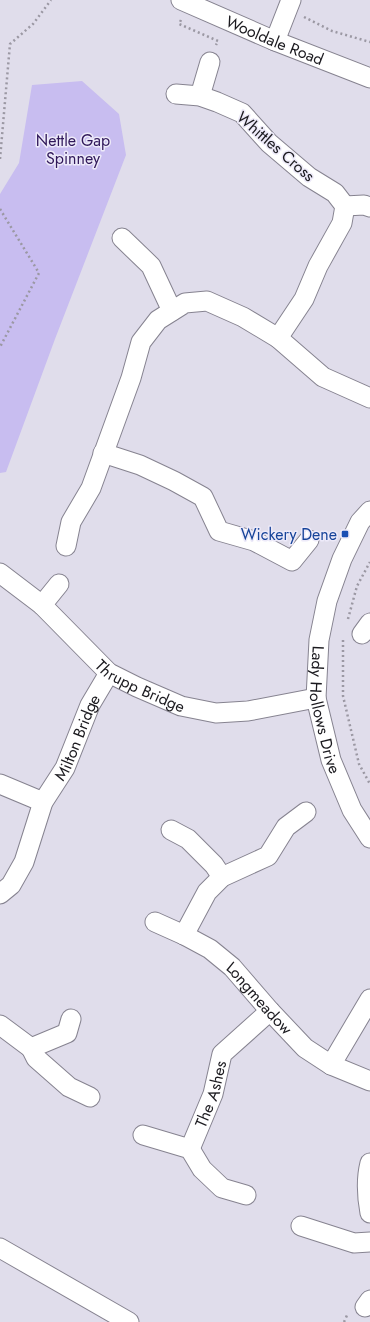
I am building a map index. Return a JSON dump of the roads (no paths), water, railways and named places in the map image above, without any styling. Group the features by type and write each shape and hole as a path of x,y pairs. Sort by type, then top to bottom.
{"street":[{"name":"Wooldale Road","path":"181,0 275,41 370,78"},
{"path":"275,41 289,4"},
{"path":"200,96 210,62"},
{"name":"Whittles Cross","path":"176,94 200,96 242,113 269,143 309,177 335,193 345,206"},
{"path":"278,338 304,299 318,266 342,223 345,206 364,205 370,207"},
{"path":"122,238 151,266 172,311"},
{"path":"66,546 71,522 91,488 131,378 141,342 158,320 185,303 207,301 243,316 278,338 323,377 370,398"},
{"path":"103,454 140,465 203,497 219,531 254,541 292,561 309,540"},
{"name":"Lady Hollows Drive","path":"370,511 360,522 342,559 327,601 319,640 316,698 331,760 352,810 370,838"},
{"name":"Thrupp Bridge","path":"0,573 42,605 110,673 137,687 181,706 216,713 248,711 316,698"},
{"path":"42,605 59,584"},
{"name":"Milton Bridge","path":"0,894 11,885 24,862 43,802 65,768 90,705 110,673"},
{"path":"0,784 43,802"},
{"path":"184,935 207,892 222,878 268,856 286,827 306,812"},
{"path":"171,830 188,839 214,865 222,878"},
{"name":"Longmeadow","path":"155,922 210,949 232,967 270,1011 305,1048 331,1065 370,1081"},
{"path":"331,1065 370,999"},
{"name":"The Ashes","path":"190,1149 213,1094 222,1054 270,1011"},
{"path":"31,1048 67,1033 72,1019"},
{"path":"0,1025 31,1048 36,1058 69,1087 90,1097"},
{"path":"143,1135 190,1149 202,1169 222,1188 246,1195"},
{"path":"370,1163 367,1174 370,1213"},
{"path":"301,1226 354,1243 370,1242"},
{"path":"2,1254 129,1322"}],"place":[{"name":"Wickery Dene","path":"345,534"}],"park label":[{"name":"Nettle Gap Spinney","path":"73,149"}]}
